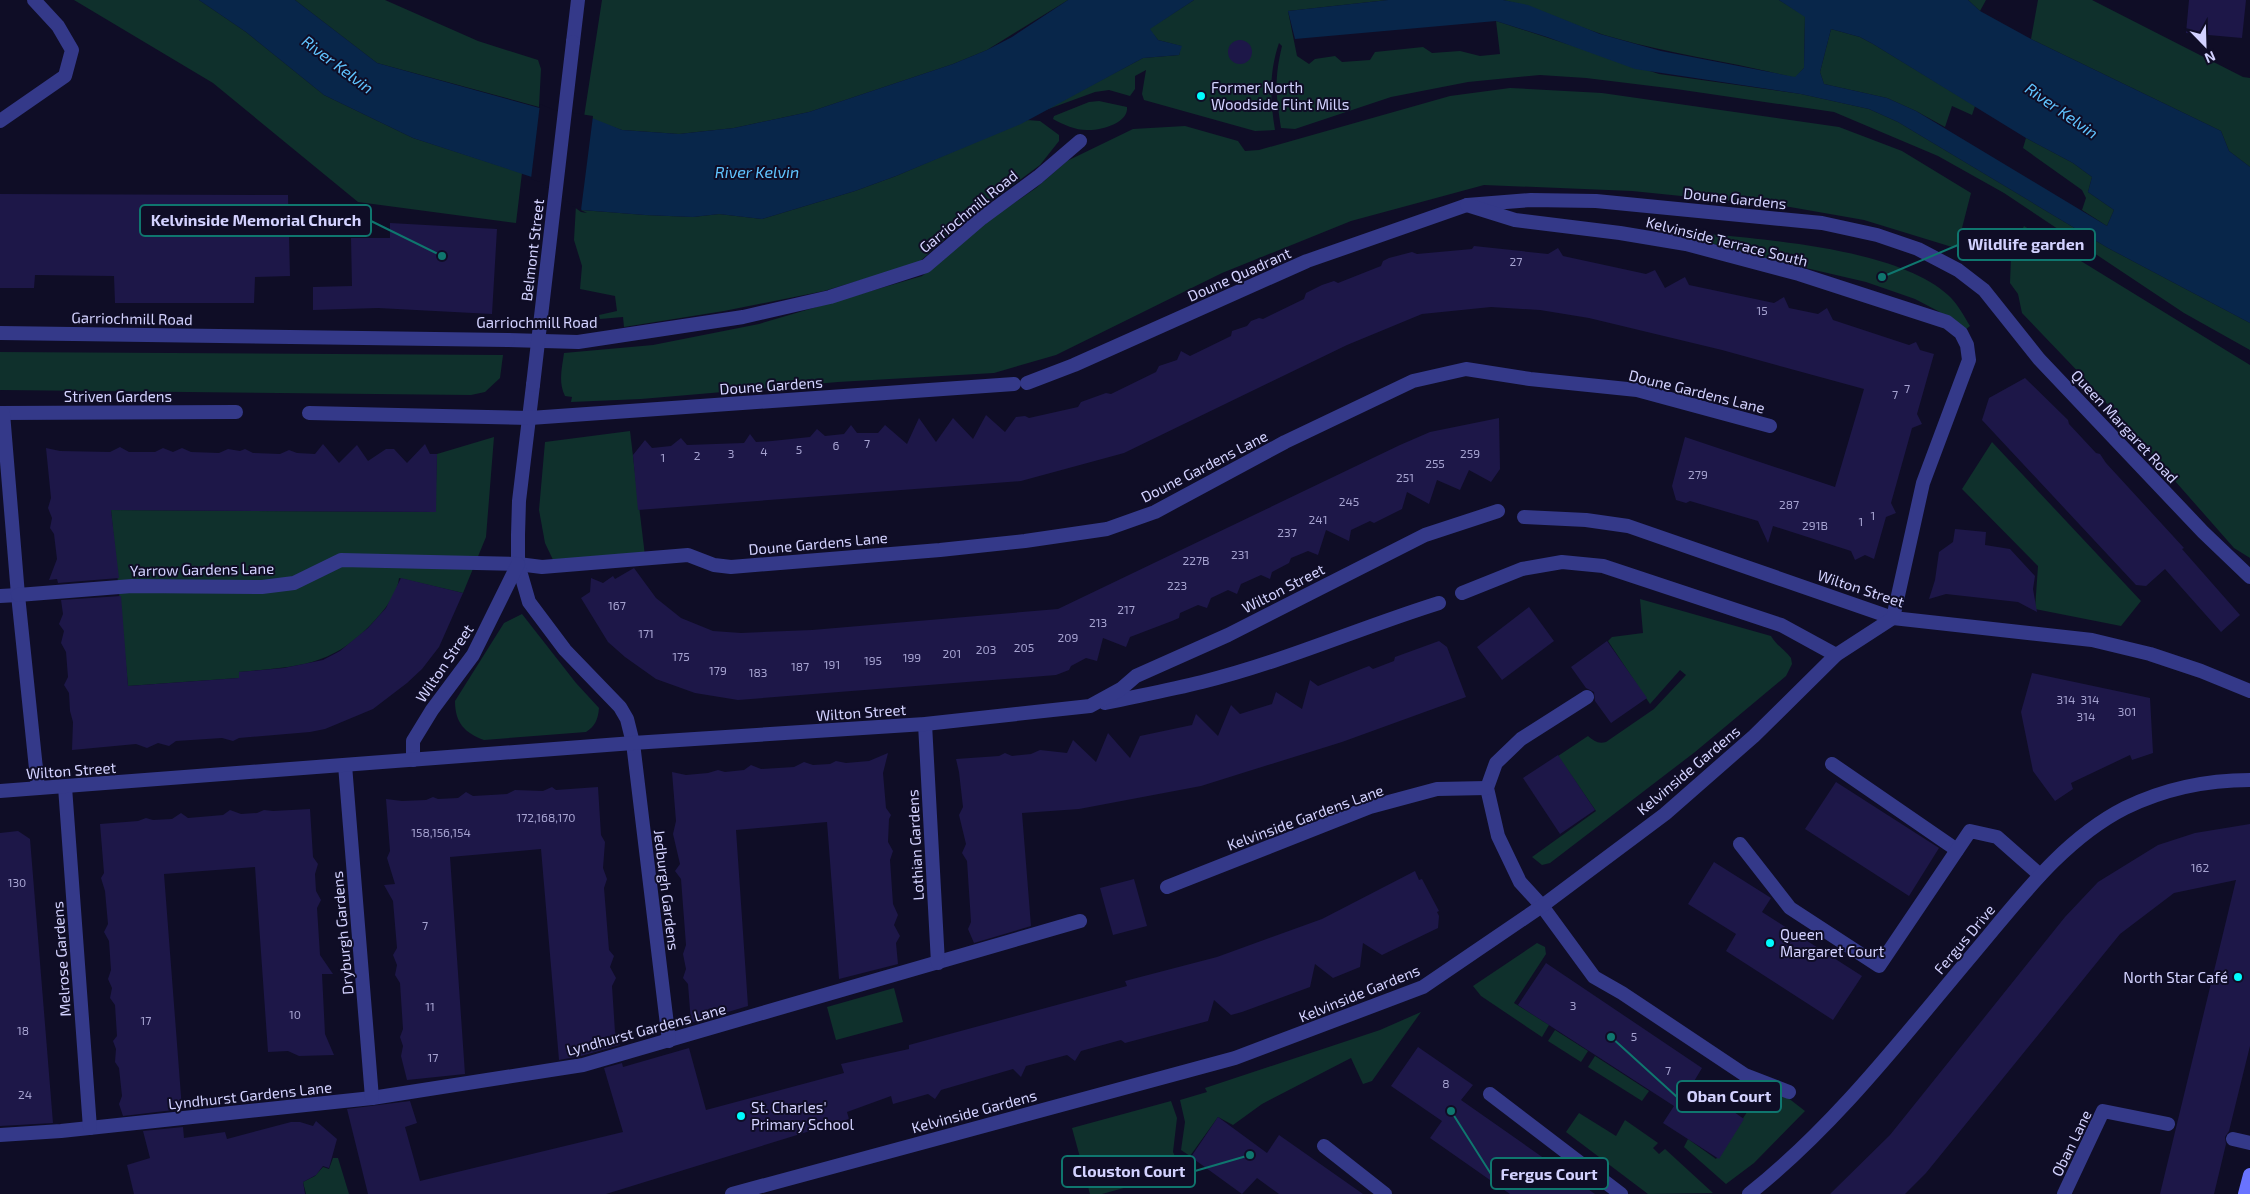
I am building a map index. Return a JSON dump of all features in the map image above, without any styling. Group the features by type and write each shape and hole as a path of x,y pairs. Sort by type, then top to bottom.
{"main road":[{"path":"2246,1194 2250,1175"}],"street":[{"path":"0,120 65,76 72,50 58,26 34,0"},
{"name":"Belmont Street","path":"518,564 519,501 578,0"},
{"name":"Garriochmill Road","path":"0,333 578,342 743,317 830,296 926,266 982,218 1038,176 1080,140"},
{"name":"Doune Gardens","path":"1467,205 1531,200 1596,201 1822,223 1877,235 1918,249 1958,270 1984,290"},
{"name":"Kelvinside Terrace South","path":"1467,205 1515,220 1620,232 1686,244 1799,274 1947,322 1961,334 1967,345 1969,360 1923,483 1893,618"},
{"name":"Doune Quadrant","path":"1021,384 1074,365 1306,261 1467,205"},
{"name":"Queen Margaret Road","path":"1984,290 2039,359 2203,532 2250,577"},
{"name":"Doune Gardens Lane","path":"518,564 542,567 688,554 714,565 731,567 940,550 1025,541 1107,528 1155,512 1285,442 1413,381 1466,369 1530,379 1637,390 1770,426"},
{"name":"Doune Gardens","path":"530,418 1021,384"},
{"name":"Striven Gardens","path":"2,413 236,412"},
{"path":"308,412 530,418"},
{"path":"2,413 38,788"},
{"name":"Wilton Street","path":"1090,706 1121,690 1136,676 1228,635 1425,535 1498,511"},
{"name":"Wilton Street","path":"1524,517 1586,520 1628,526 1893,618 2092,640 2150,654 2201,671 2250,691"},
{"name":"Yarrow Gardens Lane","path":"0,596 132,586 262,587 294,584 341,560 518,564"},
{"path":"1462,593 1522,569 1562,562 1602,566 1781,625 1836,655"},
{"path":"518,564 529,602 565,650 620,707 627,719 633,743"},
{"name":"Wilton Street","path":"413,760 413,741 432,710 472,655 518,564"},
{"name":"Wilton Street","path":"0,791 633,743 925,724 1090,706 1202,682 1289,655 1386,619 1439,603"},
{"name":"Kelvinside Gardens","path":"732,1194 1243,1055 1423,986 1542,906 1665,814 1754,736 1836,655 1893,618"},
{"path":"1587,697 1521,739 1496,763 1487,788 1498,836 1520,882 1542,906 1594,977 1622,993 1745,1075 1789,1092"},
{"name":"Lothian Gardens","path":"925,724 938,964"},
{"name":"Jedburgh Gardens","path":"633,743 669,1041"},
{"path":"1832,764 1957,850"},
{"name":"Dryburgh Gardens","path":"345,765 372,1098"},
{"name":"Fergus Drive","path":"1748,1194 1770,1177 1830,1120 2040,875 2083,836 2124,808 2163,792 2199,785 2250,780"},
{"name":"Melrose Gardens","path":"65,787 90,1128"},
{"name":"Kelvinside Gardens Lane","path":"1167,886 1370,807 1438,789 1487,788"},
{"path":"1740,844 1790,908 1879,966 1970,831 1997,837 2040,875"},
{"name":"Lyndhurst Gardens Lane","path":"0,1135 90,1128 372,1098 583,1065 938,964 1080,921"},
{"path":"1490,1094 1621,1194"},
{"name":"Oban Lane","path":"2064,1194 2103,1111 2168,1124"},
{"path":"2232,1139 2250,1143"},
{"path":"1324,1146 1385,1194"}],"green space":[{"path":"74,0 199,0 246,32 324,95 413,138 522,173 516,223 358,202 213,83"},
{"path":"295,0 385,0 478,41 538,60 541,69 539,107 377,63"},
{"path":"602,0 1068,0 987,50 953,64 809,112 734,128 679,134 622,130 584,117"},
{"path":"1194,0 1388,0 1288,11 1297,56 1309,64 1315,59 1335,56 1342,62 1370,60 1375,52 1423,47 1432,53 1460,51 1480,56 1500,54 1496,21 1659,74 1801,94 1869,109 1898,122 2108,248 2250,323 2250,350 2184,313 2004,193 1938,156 1834,112 1676,89 1586,78 1540,75 1468,82 1391,97 1295,129 1281,128 1277,87 1282,46 1279,43 1273,65 1271,86 1275,130 1255,131 1144,100 1142,94 1146,70 1135,76 1135,89 1130,96 1109,90 1095,92 1043,111 1143,58 1179,55 1181,46 1158,40 1149,29"},
{"path":"1503,0 1779,0 1805,16 1804,68 1795,78 1637,44 1601,34 1532,8"},
{"path":"1968,0 1986,0 1980,11"},
{"path":"2038,0 2092,0 2243,77 2250,78 2250,167 2229,151 2221,131 2031,39"},
{"path":"1831,29 1860,37 1975,106 1972,115 1952,106 1945,127 1887,98 1824,84 1820,72"},
{"path":"1510,88 1602,93 1839,127 1902,151 1971,193 1962,228 1964,229 1964,235 1958,245 1952,247 1864,220 1790,207 1632,191 1484,185 1351,221 1222,273 1056,355 994,373 838,382 641,399 571,402 572,397 565,396 563,391 561,375 564,353 653,345 759,324 922,276 992,218 1036,188 1067,161 1133,129 1185,126 1238,141 1245,151 1259,150 1450,96"},
{"path":"1099,101 1127,107 1126,113 1119,122 1093,130 1074,128 1053,119 1054,116 1089,102"},
{"path":"1027,120 1040,121 1059,135 1059,141 1040,165 976,212 918,263 824,291 724,311 624,327 623,317 600,319 599,315 617,311 615,296 580,289 582,266 574,240 576,205 582,210 645,215 693,217 719,214 762,219 855,191 896,176"},
{"path":"2026,138 2073,163 2092,177 2088,192 2114,210 2107,226 2082,210 2086,198 2082,190 2023,148"},
{"path":"2024,226 2250,365 2250,558 2234,548 2087,381 2022,313 2018,294 2010,283 2011,257 2014,258 2016,254 2011,251"},
{"path":"1665,230 1814,246 1891,264 1923,278 1948,295 1958,306 1970,326 1965,330 1938,311 1915,299 1866,282 1755,256"},
{"path":"0,352 503,355 500,378 485,392 471,395 0,390"},
{"path":"630,431 645,556 555,564 545,543 539,510 545,442"},
{"path":"494,437 486,537 463,593 399,578 397,589 385,609 361,634 346,646 315,661 281,668 239,672 239,678 128,686 111,510 435,512 437,454"},
{"path":"1992,442 2141,601 2121,626 2035,609 2038,566 1962,489"},
{"path":"1640,599 1771,636 1791,658 1792,664 1786,676 1695,752 1550,863 1542,865 1532,857 1596,811 1558,756 1588,736 1596,742 1606,742 1654,709 1686,675 1680,670 1650,704 1608,641 1612,637 1643,633"},
{"path":"522,614 576,683 599,708 596,722 586,732 484,740 471,734 459,721 455,709 455,701 504,623"},
{"path":"1537,943 1545,947 1546,954 1514,1003 1549,1025 1542,1037 1481,996 1473,986"},
{"path":"894,988 903,1022 836,1040 827,1007"},
{"path":"1421,1012 1372,1081 1363,1084 1351,1058 1262,1104 1233,1125 1218,1117 1190,1156 1181,1150 1185,1122 1180,1100 1207,1092 1205,1088 1380,1030"},
{"path":"1555,1030 1588,1051 1581,1062 1548,1041"},
{"path":"1595,1056 1649,1091 1642,1101 1588,1067"},
{"path":"1769,1093 1778,1099 1783,1094 1805,1111 1754,1163 1726,1184 1684,1147 1688,1139 1716,1159 1757,1097"},
{"path":"1171,1101 1177,1118 1173,1152 1182,1172 1102,1194 1090,1194 1072,1128"},
{"path":"1579,1113 1616,1136 1625,1120 1658,1143 1653,1148 1659,1154 1665,1149 1713,1193 1648,1194 1566,1132"},
{"path":"333,1158 338,1158 349,1194 306,1194 303,1182 315,1176 323,1167 329,1169"}],"water":[{"name":"River Kelvin","path":"199,0 295,0 377,63 554,112 592,118 622,130 679,134 734,128 809,112 953,64 1012,37 1068,0 1194,0 1150,29 1158,40 1182,46 1179,55 1143,58 1021,124 896,176 855,191 762,219 719,214 693,217 582,210 541,180 413,138 324,95 246,32"},
{"name":"River Kelvin","path":"1388,0 1503,0 1528,5 1600,34 1661,51 1795,77 1804,68 1805,17 1779,0 1968,0 1980,11 2031,39 2221,131 2229,151 2250,167 2250,323 2108,248 1898,122 1869,109 1801,94 1635,69 1547,37 1496,21 1295,39 1288,11","holes":["1831,29 1860,37 2026,138 2073,163 2092,177 2088,192 2114,210 2107,226 1916,111 1887,98 1824,84 1820,72"]}],"pier":[{"path":"540,104 554,110 593,116 581,210 587,213 581,212 540,182 531,179"}],"building":[{"path":"2189,0 2246,0 2242,38 2186,33"},
{"path":"1240,40 1249,43 1252,52 1249,61 1240,64 1231,61 1228,52 1231,43"},
{"path":"0,194 288,195 290,276 255,277 254,303 115,303 114,276 35,275 34,288 0,288"},
{"path":"390,223 497,229 492,314 378,308 313,310 313,287 352,286 351,238 390,238"},
{"path":"1474,246 1548,254 1558,248 1563,256 1646,274 1655,270 1665,288 1685,277 1689,285 1774,303 1784,297 1789,308 1818,314 1827,308 1833,320 1909,345 1916,342 1920,350 1934,354 1917,414 1922,424 1912,428 1891,503 1896,513 1886,517 1874,559 1865,555 1855,560 1851,551 1773,526 1768,543 1758,521 1690,501 1686,503 1676,500 1672,486 1685,437 1835,487 1864,389 1722,350 1589,318 1540,310 1491,307 1422,314 1347,345 1124,453 1021,481 638,510 633,455 645,440 652,448 671,446 681,438 687,445 744,443 750,434 756,442 772,441 810,437 817,429 825,436 844,434 851,425 857,433 878,433 885,425 907,444 919,418 936,442 953,418 973,439 986,415 1005,432 1016,417 1025,416 1029,418 1078,407 1081,402 1106,393 1111,394 1156,372 1159,366 1177,360 1181,351 1190,356 1231,336 1232,331 1247,326 1251,321 1259,318 1263,319 1304,299 1306,293 1322,285 1334,281 1338,283 1381,266 1383,261 1389,258 1412,252 1417,254 1472,249"},
{"path":"2025,378 2068,420 2069,424 2096,453 2100,454 2106,463 2184,548 2182,549 2240,615 2221,632 2165,569 2146,586 2136,585 1982,420 1989,398"},
{"path":"1499,418 1500,469 1491,482 1469,470 1460,490 1437,480 1429,504 1407,492 1402,509 1374,523 1370,521 1351,530 1349,541 1326,530 1318,555 1308,551 1291,558 1289,563 1272,572 1270,579 1261,575 1241,584 1237,594 1228,590 1211,598 1207,608 1198,605 1180,613 1179,618 1130,637 1126,647 1103,638 1097,661 1086,658 1071,666 1069,670 1056,675 738,700 695,693 656,679 625,657 608,642 581,598 590,592 591,578 603,583 613,576 615,579 634,568 656,598 681,618 713,631 741,633 812,630 1058,609 1430,432"},
{"path":"323,444 339,463 357,445 368,461 386,449 394,449 407,463 425,444 430,454 437,454 436,512 111,510 119,578 58,583 57,579 49,580 57,559 54,534 50,528 52,518 48,508 51,498 46,448 60,451 110,452 120,447 129,452 155,452 163,448 173,452 182,448 191,452 219,453 228,449 240,451 245,449 253,453 280,454 289,450 297,453 315,454"},
{"path":"1955,529 1986,532 1985,545 2010,549 2035,576 2033,589 2037,612 2018,602 1946,594 1929,599 1935,580 1939,552 1953,542"},
{"path":"401,578 463,593 439,647 422,669 373,709 325,729 310,732 239,738 233,741 222,738 176,741 169,746 158,743 147,748 136,744 72,750 73,722 69,693 64,685 68,677 66,652 61,643 64,631 59,624 63,614 61,600 121,596 128,686 239,678 239,672 284,668 323,660 340,651 368,628 386,608"},
{"path":"1529,607 1554,641 1502,680 1477,647"},
{"path":"1439,641 1447,647 1466,697 1342,742 1201,786 1079,809 1022,813 1031,926 974,943 968,929 971,922 967,861 962,853 966,844 959,815 963,807 956,759 999,756 1005,753 1012,756 1031,754 1040,750 1067,753 1073,740 1096,762 1108,733 1130,758 1140,736 1192,725 1196,714 1218,736 1231,705 1240,714 1272,704 1276,692 1302,709 1310,680 1318,686 1369,666 1373,669 1394,661 1395,657"},
{"path":"1607,641 1647,698 1611,723 1595,701 1594,692 1586,688 1571,667"},
{"path":"2032,673 2150,698 2153,753 2132,760 2130,755 2071,783 2073,789 2055,801 2033,771 2021,712"},
{"path":"888,753 883,773 886,808 891,815 889,819 888,842 893,851 890,860 893,904 898,915 894,925 900,936 896,943 898,964 839,979 827,822 736,830 748,1006 691,1023 688,984 683,978 686,969 683,954 686,945 681,879 675,871 680,864 673,834 676,821 672,772 686,775 718,770 725,772 744,770 751,765 761,769 794,767 804,762 813,765 830,764 836,761 846,763 869,761"},
{"path":"1558,755 1595,810 1560,834 1523,778"},
{"name":"Queen Margaret Court","path":"1836,782 1939,848 1909,896 1805,829"},
{"path":"552,787 556,790 598,787 601,835 605,842 603,868 607,879 604,888 609,950 614,956 610,967 616,978 612,986 615,1032 620,1045 559,1060 541,849 450,857 465,1074 407,1080 401,1056 403,1046 400,1037 403,1029 400,983 395,975 397,965 393,955 397,948 393,901 384,885 395,884 387,858 390,851 386,799 402,801 426,800 433,797 438,799 458,798 466,792 473,796 491,795 507,794 515,790 543,791"},
{"path":"310,809 313,857 318,864 315,874 316,891 321,900 317,908 320,955 333,974 322,974 325,1034 334,1055 299,1056 288,1051 268,1052 255,867 164,874 182,1109 123,1116 119,1104 122,1096 119,1068 115,1062 116,1049 113,1041 117,1036 115,1005 110,998 112,988 108,979 111,970 109,941 104,932 108,924 105,891 101,878 104,873 100,824 138,821 146,818 153,820 172,819 181,813 188,818 223,815 230,810 241,814 257,813 264,810"},
{"path":"2250,824 2250,1046 2229,1131 2225,1137 2226,1144 2214,1194 2160,1194 2236,880 2174,893 2120,934 1926,1173 1905,1194 1830,1194 1890,1135 2065,917 2098,882 2158,845 2195,833"},
{"path":"18,831 30,839 53,1123 0,1126 0,833"},
{"name":"Queen Margaret Court","path":"1714,862 1771,898 1762,912 1862,976 1833,1020 1726,951 1736,934 1688,904"},
{"path":"1415,871 1419,880 1422,879 1439,911 1437,912 1439,916 1438,928 1382,955 1363,943 1360,967 1333,978 1315,964 1310,987 1242,1012 1231,1015 1214,1000 1208,1021 1125,1043 1121,1040 1081,1051 1075,1061 1067,1055 1026,1066 1021,1077 1013,1069 941,1090 935,1099 928,1094 893,1104 891,1096 847,1112 849,1119 606,1194 368,1194 347,1109 410,1101 417,1123 405,1127 420,1181 623,1132 604,1068 622,1063 623,1067 689,1048 706,1110 844,1073 841,1064 909,1049 909,1045 1127,986 1125,981 1217,957 1322,919"},
{"path":"1134,879 1147,926 1113,935 1100,888"},
{"path":"1546,963 1702,1068 1693,1083 1744,1119 1719,1159 1663,1123 1674,1106 1518,1005"},
{"path":"1418,1047 1473,1085 1461,1100 1595,1194 1510,1194 1430,1138 1442,1121 1391,1086"},
{"path":"1218,1117 1267,1153 1279,1135 1363,1194 1279,1194 1257,1178 1242,1194 1191,1157"},
{"path":"316,1121 337,1139 329,1168 323,1166 316,1175 303,1182 305,1194 134,1194 127,1165 150,1158 143,1131 183,1127 184,1138 225,1132 227,1139 291,1122 300,1122 313,1126"}],"place":[{"name":"Former North Woodside Flint Mills","path":"1201,96"},
{"name":"Kelvinside Memorial Church","path":"442,256"},
{"name":"Wildlife garden","path":"1882,277"},
{"name":"Queen Margaret Court","path":"1770,943"},
{"name":"North Star Café","path":"2238,977"},
{"name":"Oban Court","path":"1611,1037"},
{"name":"Fergus Court","path":"1451,1111"},
{"name":"St. Charles' Primary School","path":"741,1116"},
{"name":"Clouston Court","path":"1250,1155"}]}
